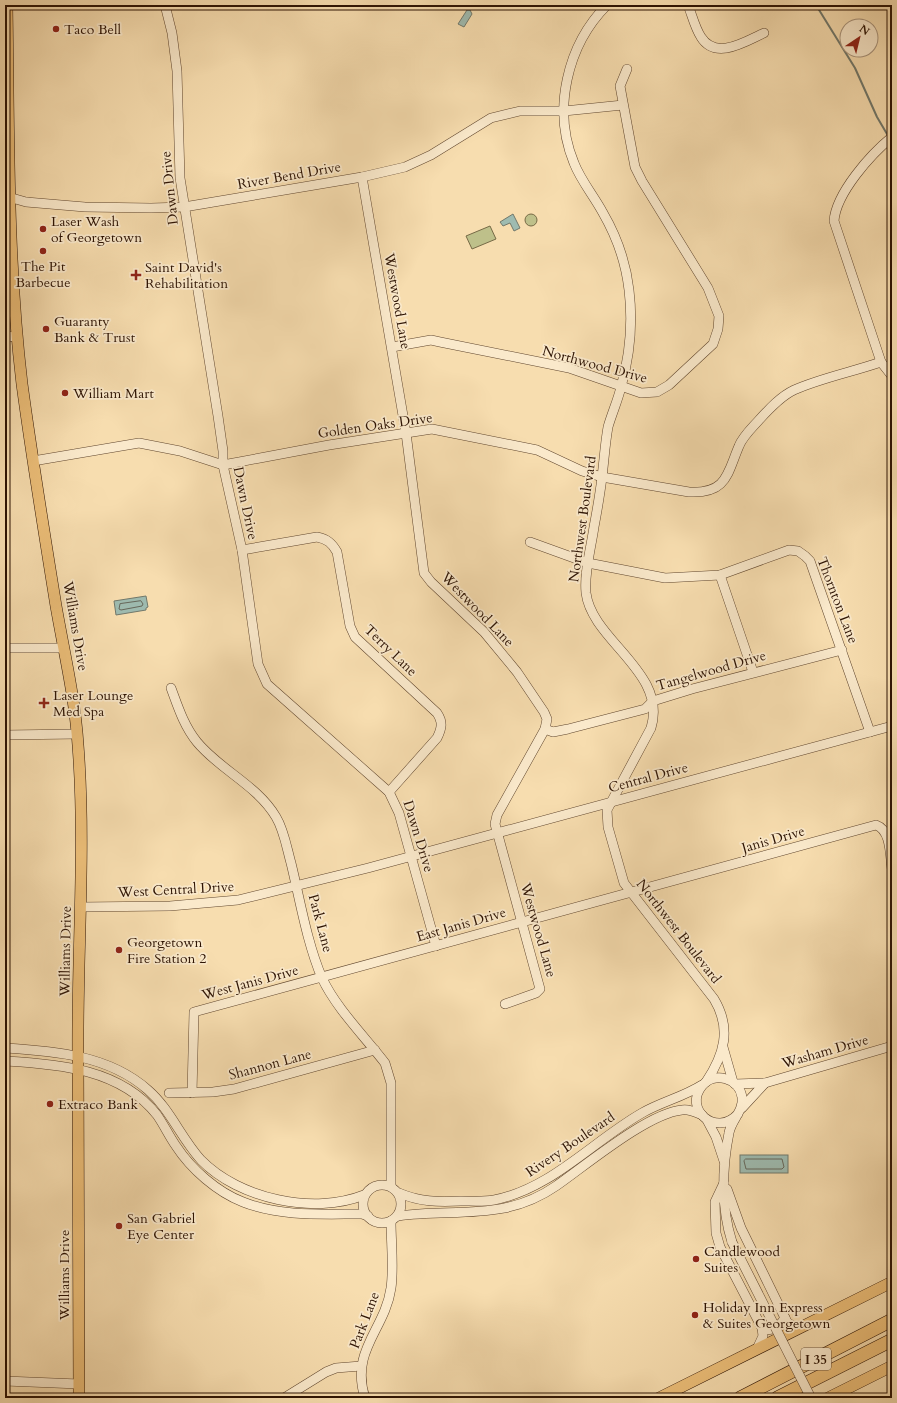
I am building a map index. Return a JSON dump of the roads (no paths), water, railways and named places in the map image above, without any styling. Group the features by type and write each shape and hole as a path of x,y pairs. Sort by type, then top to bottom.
{"highway":[{"name":"I 35","path":"740,1398 892,1320"},
{"name":"I 35","path":"777,1398 892,1340"}],"main road":[{"name":"Williams Drive","path":"7,5 7,197 17,336 33,461 77,734 82,813 78,1055 79,1398"},
{"path":"659,1398 892,1282"},
{"path":"828,1398 849,1386 892,1366"}],"street":[{"name":"Dawn Drive","path":"165,5 172,33 177,71 178,149 184,207 218,416 223,451 223,464 242,550 258,664 267,684 389,792 399,813 436,946"},
{"name":"Northwest Boulevard","path":"607,5 586,31 575,53 566,84 564,111 567,142 574,164 614,236 627,276 631,332 628,357 621,387 609,425 588,563 586,594 594,616 646,684 653,701 654,715 651,728 608,810 608,827 621,876 631,894 714,999 720,1012 723,1024 724,1047 734,1083"},
{"path":"688,5 700,37 712,47 727,49 764,33"},
{"name":"Northwood Drive","path":"392,348 430,340 568,368 641,393 652,393 662,390 713,344 719,322 714,300 637,171 620,86 627,69"},
{"name":"River Bend Drive","path":"7,197 47,205 151,208 184,207 362,177 404,167 431,155 491,118 520,111 564,111 623,105"},
{"path":"892,137 871,157 851,184 837,206 834,221 880,362 892,376"},
{"name":"Westwood Lane","path":"362,177 406,433 424,573 431,582 484,632 517,672 544,712 547,719 545,729 497,815 495,824 540,989 536,993 505,1004"},
{"path":"5,337 17,336"},
{"name":"Golden Oaks Drive","path":"33,461 139,443 180,451 223,464 432,429 537,450 582,471 602,477 689,492 702,492 715,487 726,478 730,472 739,446 746,436 774,404 788,393 880,362"},
{"name":"Terry Lane","path":"242,550 317,537 324,538 331,543 337,552 350,626 355,638 437,713 441,720 442,727 437,738 389,792"},
{"name":"Thornton Lane","path":"530,542 588,563 666,578 720,575 778,553 788,550 798,551 810,561 870,732"},
{"path":"720,575 753,672"},
{"path":"5,648 64,648"},
{"name":"Tangelwood Drive","path":"545,729 553,732 645,709 653,701 753,672 842,650"},
{"name":"Park Lane","path":"171,688 181,716 197,742 206,752 248,785 277,818 286,843 322,977 329,992 386,1063 391,1083 391,1186"},
{"name":"Central Drive","path":"410,856 892,726"},
{"path":"5,735 77,734"},
{"name":"Janis Drive","path":"631,894 876,826 884,830 887,837 892,869"},
{"name":"West Central Drive","path":"80,907 200,905 238,900 297,887 410,856"},
{"name":"East Janis Drive","path":"322,977 522,921 631,894"},
{"name":"West Janis Drive","path":"192,1093 194,1012 322,977"},
{"name":"Washam Drive","path":"734,1083 765,1083 892,1046"},
{"name":"Northwest Boulevard","path":"704,1084 717,1064 724,1047"},
{"path":"5,1048 78,1055 123,1073 148,1090 173,1121 201,1160 232,1183 265,1197 297,1202 346,1201 364,1195 380,1184 391,1186 399,1193 402,1207 394,1218 382,1223 376,1222 368,1216 362,1214 289,1213 265,1209 242,1202 208,1180 192,1166 177,1147 156,1115 143,1100 116,1081 79,1069 5,1061"},
{"name":"Shannon Lane","path":"169,1093 192,1093 234,1089 375,1050"},
{"path":"724,1162 716,1137 696,1103 697,1097 704,1084 719,1078 734,1083 742,1096 739,1112 729,1132 724,1162 727,1226 732,1242 811,1398"},
{"name":"Washam Drive","path":"739,1112 752,1095 765,1083"},
{"name":"Rivery Boulevard","path":"399,1193 416,1200 435,1203 493,1200 520,1192 540,1183 641,1113 688,1094 704,1084"},
{"name":"Rivery Boulevard","path":"394,1218 497,1210 529,1201 555,1187 628,1135 646,1124 673,1112 688,1110 704,1118"},
{"path":"704,1118 721,1124 728,1122 739,1112"},
{"path":"622,1126 628,1135"},
{"path":"561,1168 568,1177"},
{"path":"724,1182 742,1228 785,1318 791,1326 797,1329"},
{"path":"724,1182 714,1202 716,1232 720,1247 762,1328 763,1336 757,1349"},
{"path":"364,1195 363,1205 368,1216"},
{"path":"493,1200 497,1210"},
{"name":"Park Lane","path":"284,1398 326,1372 336,1368 361,1366 372,1333 387,1305 391,1288 394,1218"},
{"path":"762,1328 767,1331 773,1329 781,1325 785,1318"},
{"path":"361,1366 361,1381 365,1398"},
{"path":"5,1381 79,1384"},
{"path":"844,1398 849,1386"}],"water":[{"path":"467,10 470,10 472,14 464,27 458,24"},
{"path":"513,214 520,228 514,231 510,223 503,226 500,222"},
{"path":"146,596 148,607 146,610 116,615 114,601"},
{"path":"740,1155 788,1155 788,1173 740,1173"}],"waterway":[{"path":"816,5 855,68 877,117 887,134"}],"place":[{"name":"Taco Bell","path":"56,29"},
{"name":"Laser Wash of Georgetown","path":"43,229"},
{"name":"The Pit Barbecue","path":"43,251"},
{"name":"Saint David's Rehabilitation","path":"136,275"},
{"name":"Guaranty Bank & Trust","path":"46,329"},
{"name":"William Mart","path":"65,393"},
{"name":"Laser Lounge Med Spa","path":"44,703"},
{"name":"Georgetown Fire Station 2","path":"119,950"},
{"name":"Extraco Bank","path":"50,1104"},
{"name":"San Gabriel Eye Center","path":"119,1226"},
{"name":"Candlewood Suites","path":"696,1259"},
{"name":"Holiday Inn Express & Suites Georgetown","path":"695,1315"}]}
